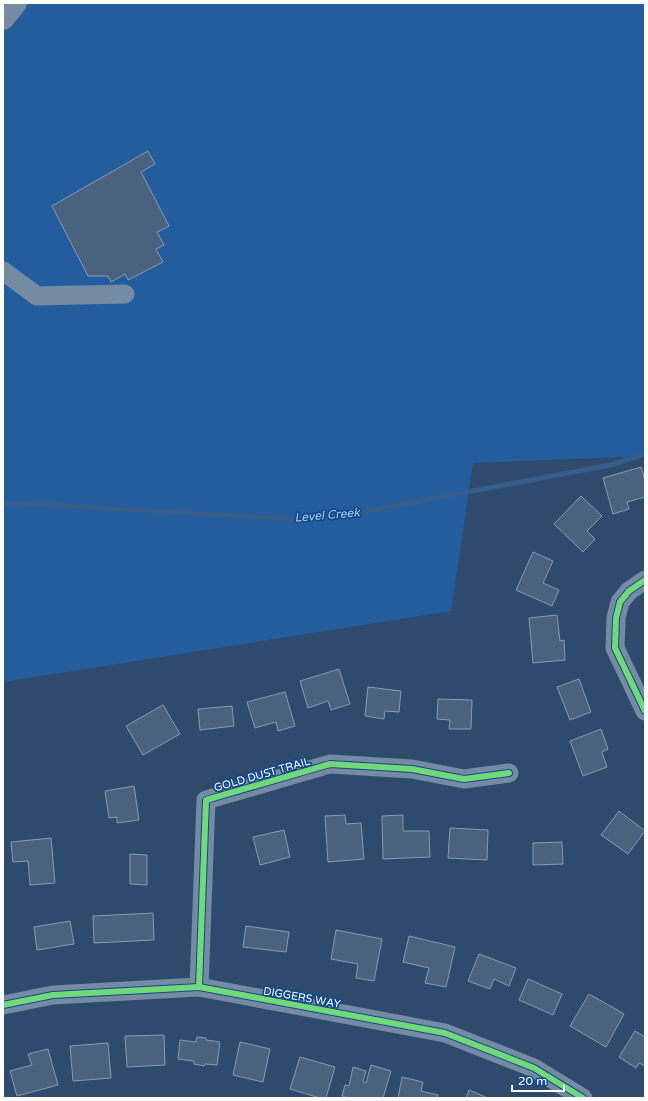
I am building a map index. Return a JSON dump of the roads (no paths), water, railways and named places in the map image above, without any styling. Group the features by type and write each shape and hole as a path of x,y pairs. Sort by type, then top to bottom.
{"highway":[{"path":"3,19 16,3"}],"street":[{"path":"3,271 37,296 125,294"},
{"path":"645,580 629,591 620,602 616,618 615,648 645,711"},
{"name":"GOLD DUST TRAIL","path":"199,988 206,800 330,764 412,769 464,780 509,773"},
{"name":"DIGGERS WAY","path":"3,1005 53,995 199,988 445,1034 534,1068 583,1098"}],"waterway":[{"name":"Level Creek","path":"3,504 13,503 294,519 356,513 611,465 645,454"}]}
